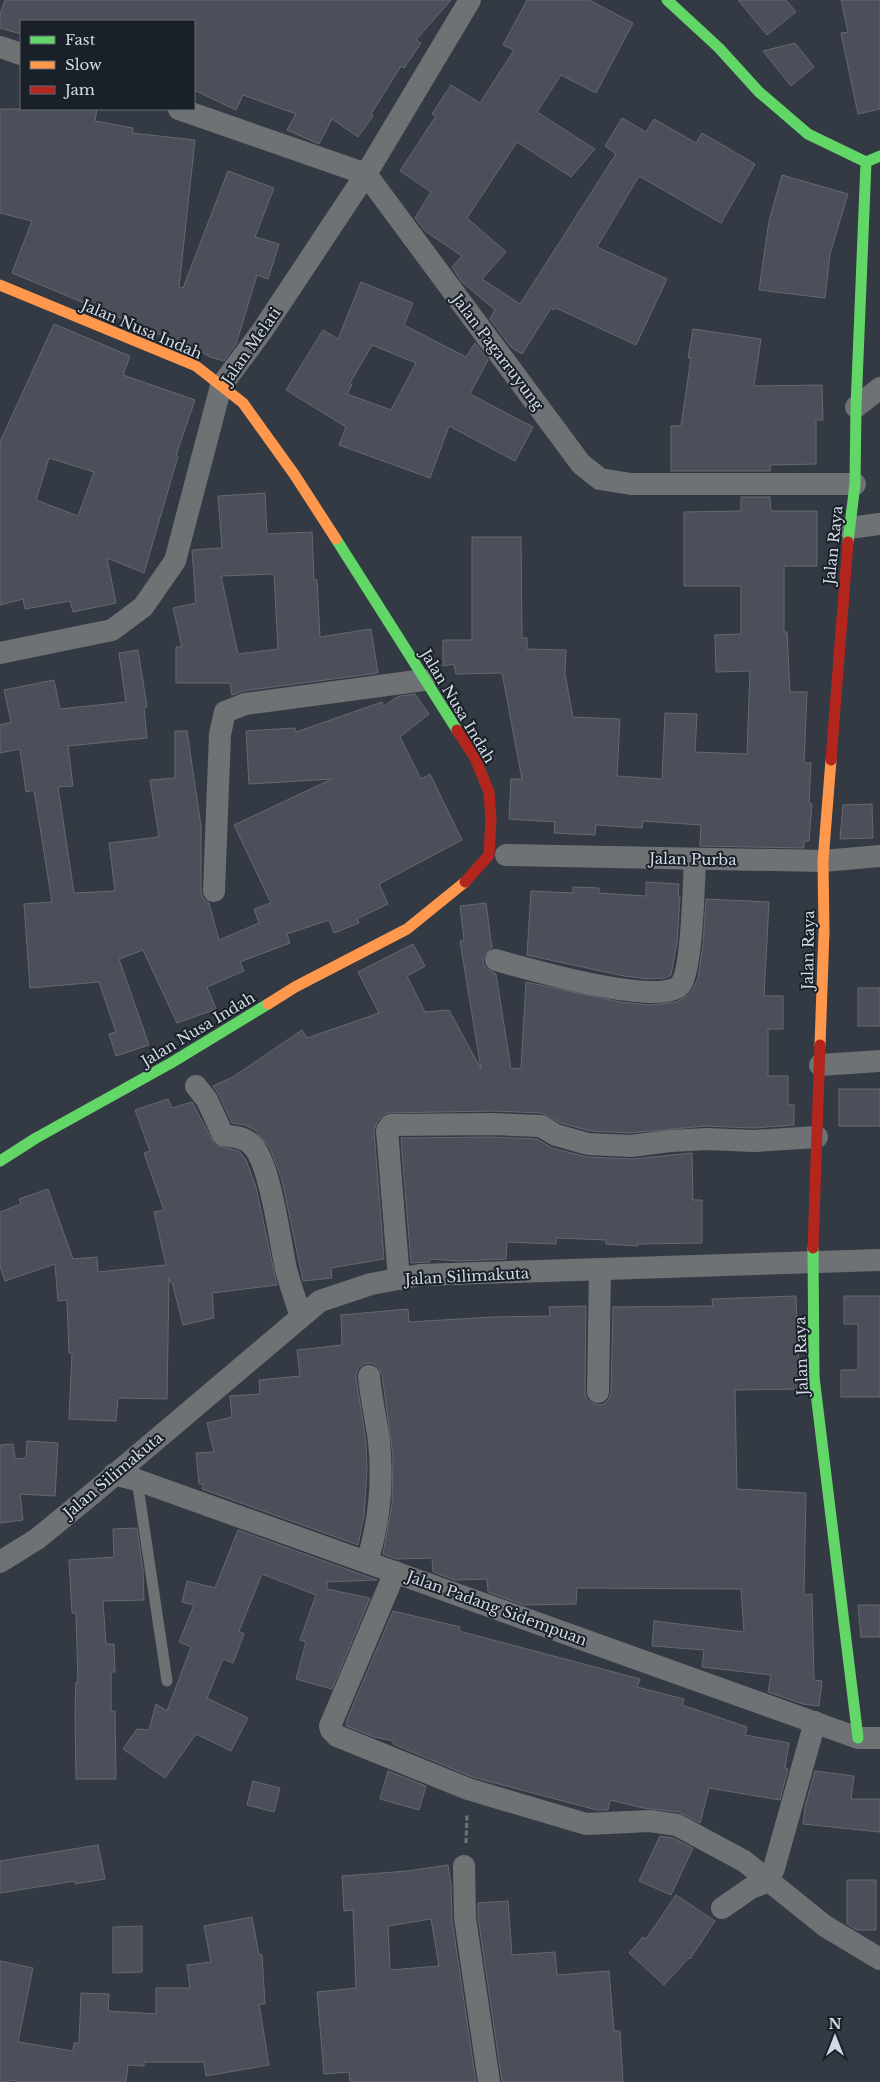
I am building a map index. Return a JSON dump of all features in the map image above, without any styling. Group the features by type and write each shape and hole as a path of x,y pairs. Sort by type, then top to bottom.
{"street":[{"name":"Jalan Melati","path":"0,653 112,630 143,607 175,561 221,386 262,331 366,174 470,0"},
{"path":"667,0 719,48 759,92 808,134 866,162 880,156"},
{"path":"0,47 20,54"},
{"path":"182,110 366,174"},
{"name":"Jalan Raya","path":"866,162 856,407 855,484 849,528 823,862 824,931 813,1262 814,1378 869,1738"},
{"name":"Jalan Pagarruyung","path":"366,174 581,464 600,479 630,484 855,484"},
{"name":"Jalan Nusa Indah","path":"0,285 196,366 243,403 294,474 475,758 483,773 489,792 491,819 489,855 469,878 407,929 295,987 171,1064 36,1138 0,1162"},
{"path":"856,407 880,388"},
{"path":"849,528 880,524"},
{"path":"214,891 220,734 225,712 245,704 424,680"},
{"name":"Jalan Purba","path":"506,856 823,862 880,856"},
{"path":"496,960 563,978 647,993 673,991 682,984 690,947 695,859"},
{"path":"820,1065 880,1061"},
{"path":"196,1086 207,1100 223,1135 245,1139 251,1143 260,1155 275,1210 291,1287 301,1317"},
{"path":"399,1279 387,1130 391,1125 492,1124 541,1126 556,1135 588,1144 630,1146 707,1139 754,1141 817,1137"},
{"name":"Jalan Silimakuta","path":"0,1562 37,1539 320,1301 371,1284 420,1275 880,1260"},
{"path":"598,1392 600,1269"},
{"path":"368,1562 374,1539 379,1503 379,1440 369,1376"},
{"name":"Jalan Padang Sidempuan","path":"114,1474 137,1480 815,1722 869,1738"},
{"path":"395,1572 330,1726 337,1736 468,1789 586,1824 650,1821 677,1825 744,1861 826,1926 880,1958"},
{"path":"722,1908 751,1888 768,1881 774,1868 815,1722"},
{"path":"465,1858 465,1918 490,2082"}],"lane":[{"path":"137,1480 167,1681"}],"path":[{"path":"465,1858 468,1806"}],"building":[{"path":"5,0 451,0 416,40 421,43 404,68 401,66 371,114 373,116 358,137 332,119 319,144 287,130 296,114 243,95 236,110 195,90 195,20 20,20 20,34 0,28 0,15"},
{"path":"527,0 589,0 633,23 596,93 561,75 537,112 595,149 571,177 517,142 467,218 506,252 482,279 520,304 616,154 605,146 622,118 646,132 654,119 696,143 702,133 755,164 721,223 639,176 597,247 667,279 636,345 556,308 554,310 551,308 522,354 511,347 490,319 495,310 462,282 452,267 462,256 425,231 415,218 431,192 400,171 436,116 432,114 451,85 480,103 514,50 503,45"},
{"path":"738,0 786,0 796,12 767,35"},
{"path":"841,0 880,0 880,109 858,114 841,33 848,32"},
{"path":"795,43 814,67 791,86 763,51"},
{"path":"0,109 97,110 95,121 133,128 132,133 195,140 179,287 183,288 228,171 274,188 255,237 279,244 268,279 257,275 236,344 224,361 210,357 12,273 32,221 0,213"},
{"path":"782,175 848,194 830,254 825,298 759,290 769,221"},
{"path":"361,282 413,303 404,325 466,357 475,343 488,360 470,394 533,427 515,461 449,426 430,478 339,445 346,427 286,390 323,330 338,339","holes":["372,345 416,363 391,410 347,394 352,385 350,383"]},
{"path":"54,324 130,356 123,375 195,400 176,455 178,456 144,573 107,558 116,603 73,612 70,601 25,609 23,599 0,605 0,442","holes":["49,458 94,472 78,516 36,500"]},
{"path":"693,329 761,339 754,386 822,385 823,420 816,420 816,464 770,465 770,471 671,471 671,426 681,426 691,358 688,358"},
{"path":"265,493 267,534 312,532 314,580 317,580 320,637 371,629 378,673 243,691 232,695 230,683 176,683 176,647 182,647 173,608 196,603 192,550 222,548 218,496","holes":["274,574 278,649 238,654 221,576"]},
{"path":"741,497 770,497 771,511 817,511 817,566 784,566 784,632 787,632 790,692 807,692 804,763 811,763 809,803 812,804 809,841 804,841 804,848 700,846 701,825 643,821 642,828 596,825 595,835 554,833 555,822 509,819 511,779 522,779 502,673 456,674 454,664 443,666 443,640 472,640 472,537 521,537 522,638 527,638 527,649 566,650 565,674 573,717 620,719 617,776 662,779 665,713 697,714 695,752 747,754 750,671 716,672 715,635 741,634 741,586 684,586 684,512 741,511"},
{"path":"138,650 147,707 144,707 147,738 68,746 73,786 58,787 74,893 115,891 109,843 159,837 150,780 175,778 175,731 187,731 201,826 201,891 203,898 209,903 219,940 259,923 254,909 271,903 234,825 332,779 249,784 246,731 295,728 296,732 382,702 383,707 400,696 415,694 429,714 400,737 421,779 430,774 462,840 379,884 388,904 357,919 359,923 334,933 329,920 287,934 290,943 240,962 244,971 207,987 216,1009 177,1023 143,950 119,959 149,1045 116,1056 109,1034 116,1032 99,982 30,988 24,904 52,902 34,790 26,792 20,749 0,753 0,725 11,722 4,690 54,680 60,709 126,702 119,653"},
{"path":"872,804 873,838 840,839 843,805"},
{"path":"646,882 679,884 677,942 671,975 666,978 649,979 624,976 527,955 531,891 573,893 573,887 599,888 599,893 646,896"},
{"path":"706,899 769,902 764,996 783,996 783,1029 768,1029 768,1076 788,1076 788,1105 794,1105 794,1125 754,1128 706,1126 630,1133 590,1131 561,1123 542,1113 492,1111 386,1113 377,1122 374,1131 384,1259 331,1268 332,1278 303,1281 282,1180 270,1148 255,1130 245,1125 232,1123 213,1086 233,1077 302,1030 307,1038 379,1013 358,972 413,944 425,966 407,976 425,1012 449,1010 481,1069 460,941 464,940 460,906 486,903 492,948 484,956 483,963 487,969 496,974 511,1069 521,1068 526,982 620,1002 650,1005 676,1002 688,995 698,978 703,945"},
{"path":"858,988 880,988 880,1026 858,1026"},
{"path":"839,1089 880,1089 880,1126 839,1126"},
{"path":"168,1099 172,1108 192,1102 215,1145 239,1151 246,1160 256,1187 277,1285 212,1293 214,1318 183,1325 169,1277 167,1399 118,1398 116,1421 69,1419 72,1353 69,1353 67,1300 58,1301 55,1264 5,1281 0,1266 0,1212 21,1204 19,1199 48,1189 73,1259 97,1257 98,1272 166,1265 154,1212 164,1210 144,1153 150,1151 135,1110"},
{"path":"492,1137 537,1139 552,1148 587,1157 633,1159 692,1153 693,1200 702,1200 702,1243 638,1244 638,1246 606,1244 606,1240 556,1238 556,1244 507,1242 506,1259 459,1261 430,1259 430,1262 411,1263 401,1138"},
{"path":"796,1296 800,1389 735,1390 737,1489 806,1493 804,1595 812,1594 814,1680 822,1681 819,1706 803,1704 768,1692 771,1675 702,1667 704,1650 652,1646 654,1621 744,1632 741,1589 577,1588 576,1604 524,1605 488,1592 487,1579 455,1580 433,1572 432,1558 396,1559 383,1554 392,1504 393,1456 382,1375 379,1368 374,1364 367,1363 362,1365 357,1370 356,1377 366,1442 367,1471 364,1516 358,1545 202,1489 203,1484 199,1484 196,1453 214,1452 207,1423 232,1417 230,1396 260,1394 259,1380 300,1376 297,1350 342,1345 341,1315 408,1309 409,1322 550,1316 549,1307 586,1306 585,1392 586,1398 591,1403 598,1405 604,1404 609,1399 611,1392 613,1307 713,1306 712,1299"},
{"path":"844,1296 880,1296 880,1397 841,1397 841,1370 858,1370 858,1324 844,1324"},
{"path":"27,1441 58,1443 55,1496 20,1494 23,1520 0,1523 0,1445 13,1444 15,1459 26,1458"},
{"path":"137,1528 143,1570 144,1600 103,1601 106,1644 114,1644 115,1672 111,1672 111,1711 115,1711 116,1779 76,1779 75,1711 76,1682 78,1682 76,1613 72,1613 69,1560 114,1557 113,1529"},
{"path":"238,1530 377,1580 327,1582 327,1589 370,1598 332,1689 296,1679 306,1642 300,1640 316,1595 262,1574 239,1631 244,1634 233,1663 223,1659 207,1698 248,1718 231,1751 196,1734 165,1778 123,1749 137,1729 149,1730 156,1704 167,1711 191,1647 179,1642 194,1605 182,1602 187,1581 215,1588"},
{"path":"858,1605 880,1605 880,1637 861,1637"},
{"path":"393,1611 460,1627 459,1631 640,1679 637,1687 684,1699 682,1705 747,1727 745,1735 789,1743 785,1768 788,1769 780,1800 709,1788 700,1823 679,1812 643,1808 610,1800 608,1810 597,1810 472,1777 393,1744 394,1741 374,1737 346,1726 348,1717"},
{"path":"388,1771 426,1786 419,1810 380,1799"},
{"path":"815,1771 854,1776 851,1799 880,1799 880,1832 803,1824 805,1807"},
{"path":"253,1781 280,1788 274,1812 247,1805"},
{"path":"660,1836 673,1838 693,1848 671,1895 639,1881"},
{"path":"98,1845 105,1879 75,1884 75,1881 0,1893 0,1861"},
{"path":"448,1865 451,1884 452,1920 476,2082 350,2082 349,2072 324,2074 317,1992 356,1988 353,1910 344,1911 342,1876 407,1871","holes":["431,1919 439,1966 390,1970 388,1926"]},
{"path":"847,1880 876,1880 876,1930 857,1930 847,1924"},
{"path":"676,1895 715,1921 690,1959 664,1985 629,1953 643,1937 646,1939"},
{"path":"508,1901 512,1955 555,1952 557,1975 609,1971 614,2031 620,2031 623,2082 502,2082 478,1917 478,1903"},
{"path":"252,1917 259,1955 262,1955 265,2004 259,2004 269,2065 206,2076 204,2062 144,2062 144,2066 128,2065 126,2082 22,2082 10,2080 10,2082 0,2082 0,1961 33,1968 18,2042 73,2051 74,2043 79,2043 81,1993 109,1994 108,2011 156,2014 156,1988 190,1988 187,1965 211,1962 204,1926"},
{"path":"142,1926 142,1972 113,1973 113,1927"}],"traffic: fast":[{"path":"667,0 719,48 759,92 808,134 866,162 880,156"},
{"path":"848,542 855,484 856,407 866,162"},
{"path":"336,539 457,730"},
{"path":"0,1161 36,1138 171,1063 268,1004"},
{"path":"813,1248 814,1377 858,1738"}],"traffic: slow":[{"path":"0,285 196,366 243,403 294,474 336,539"},
{"path":"820,1045 824,931 823,861 831,760"},
{"path":"268,1004 295,987 407,929 465,882"}],"traffic: jam":[{"path":"831,760 848,542"},
{"path":"457,730 475,758 489,792 491,819 489,855 465,882"},
{"path":"813,1248 820,1045"}]}
